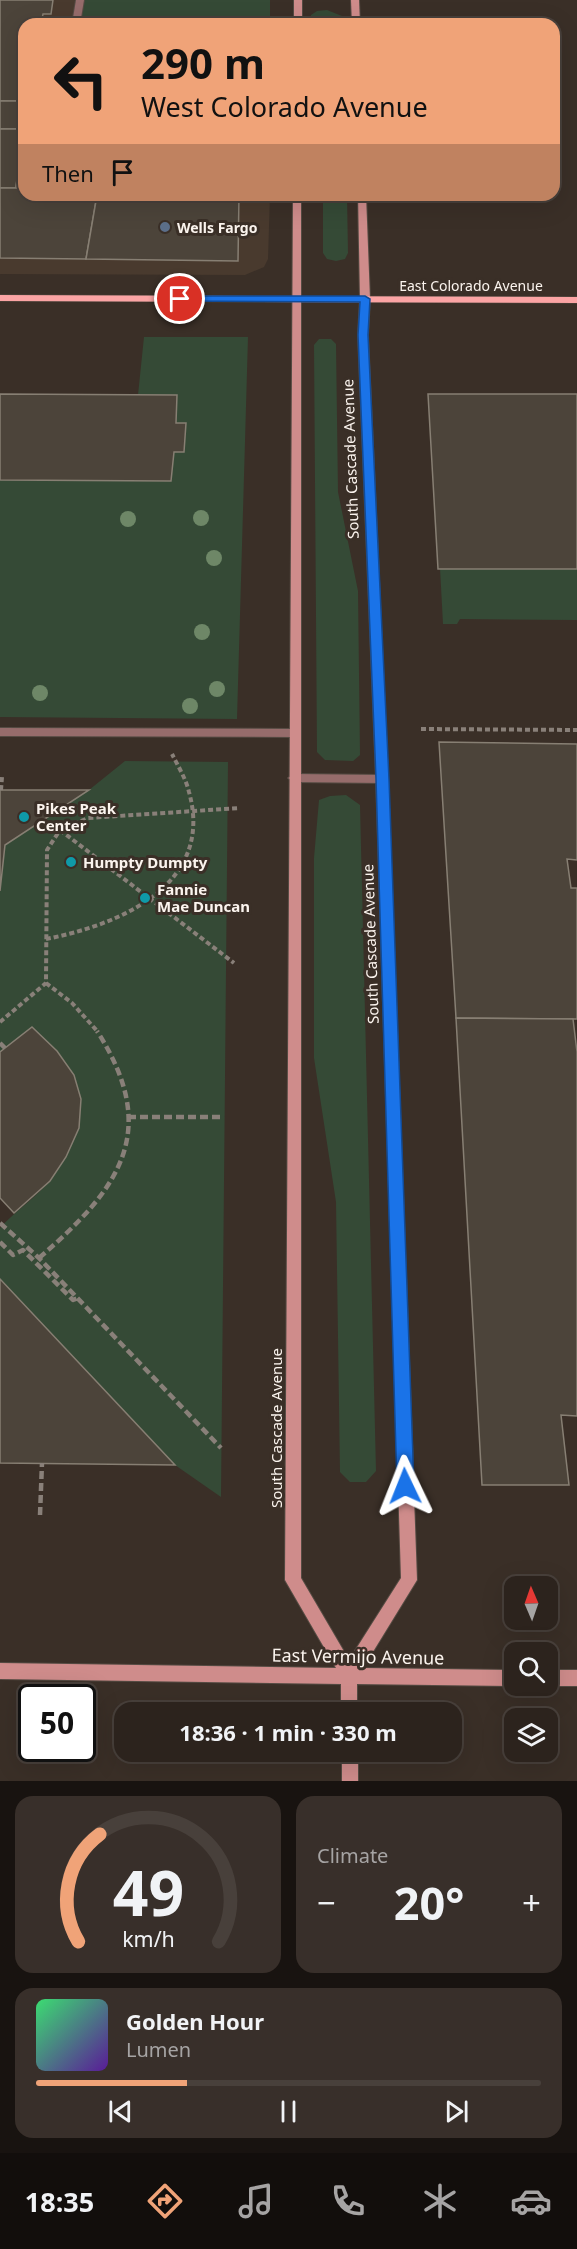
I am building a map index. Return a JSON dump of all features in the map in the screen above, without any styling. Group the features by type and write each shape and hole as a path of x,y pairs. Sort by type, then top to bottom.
{"main road":[{"path":"298,0 298,18"},
{"path":"355,0 356,18"},
{"name":"South Cascade Avenue","path":"297,201 293,1580 349,1675 409,1580 382,779 363,335 365,299 362,201"},
{"name":"East Colorado Avenue","path":"0,298 577,300"},
{"name":"East Vermijo Avenue","path":"0,1671 504,1677"},
{"path":"349,1675 349,1702"},
{"path":"558,1678 577,1678"},
{"path":"350,1762 350,1781"}],"street":[{"path":"77,18 80,0"},
{"path":"0,732 294,733"},
{"path":"294,778 382,779"}],"path":[{"path":"421,729 577,730"},
{"path":"46,939 78,935 105,926 150,900 183,865 195,823 195,811 184,773 172,753"},
{"path":"1,790 2,777"},
{"path":"0,1022 46,983 47,850 60,830 88,818 240,808"},
{"path":"60,830 234,963"},
{"path":"39,1258 73,1229 105,1192 123,1152 128,1117 123,1088 104,1042 75,1006 46,983"},
{"path":"0,1043 5,1048"},
{"path":"128,1117 224,1117"},
{"path":"0,1223 39,1258 221,1448"},
{"path":"0,1242 13,1256 23,1250 73,1300 78,1298"},
{"path":"40,1515 42,1463"}],"shaded area":[{"path":"0,0 80,0 77,18 18,18 18,201 270,201 268,259 264,267 245,275 0,274"}],"green space":[{"path":"80,0 270,0 270,18 77,18"},
{"path":"327,10 342,18 311,18 311,15 317,11"},
{"path":"323,201 347,201 348,253 345,259 336,261 327,259 323,253"},
{"path":"144,337 248,337 237,719 0,717 0,480 171,481 174,452 184,452 186,423 176,423 177,395 138,395"},
{"path":"319,339 331,339 336,344 338,492 358,591 360,755 353,761 325,760 317,752 314,345"},
{"path":"440,568 577,569 577,620 460,619 457,624 443,624"},
{"path":"125,761 228,762 221,1497 175,1465 0,1279 0,1228 50,1180 75,1136 79,1117 79,1099 74,1081 65,1064 32,1027 0,1052 0,891 5,845 89,790"},
{"path":"346,795 360,805 376,1471 366,1482 350,1482 340,1472 336,1202 314,1058 314,858 319,800 330,796"}],"building":[{"path":"0,0 53,0 51,14 43,14 42,18 18,18 18,101 0,101"},
{"path":"0,101 18,101 18,129 0,129"},
{"path":"0,129 18,129 16,188 0,188"},
{"path":"0,188 18,188 18,201 96,201 86,259 0,258"},
{"name":"Wells Fargo","path":"96,201 239,201 238,261 86,259"},
{"path":"0,394 177,395 176,423 186,423 184,452 174,452 171,481 0,480"},
{"path":"428,394 577,394 577,569 438,569"},
{"path":"439,742 577,744 577,860 567,859 571,888 577,888 577,1019 456,1018"},
{"name":"Pikes Peak Center","path":"0,790 89,790 5,845 0,891"},
{"path":"456,1018 573,1019 577,1052 577,1416 561,1415 569,1485 482,1485"},
{"path":"32,1027 57,1051 74,1075 81,1099 79,1128 66,1157 50,1181 14,1213 0,1198 0,1052"},
{"path":"0,1279 175,1465 0,1463"}],"place":[{"name":"Wells Fargo","path":"165,227"},
{"name":"Pikes Peak Center","path":"24,817"},
{"name":"Humpty Dumpty","path":"71,862"},
{"name":"Fannie Mae Duncan","path":"145,898"}],"route":[{"path":"180,299 365,299 363,335 382,779 405,1486"}]}
